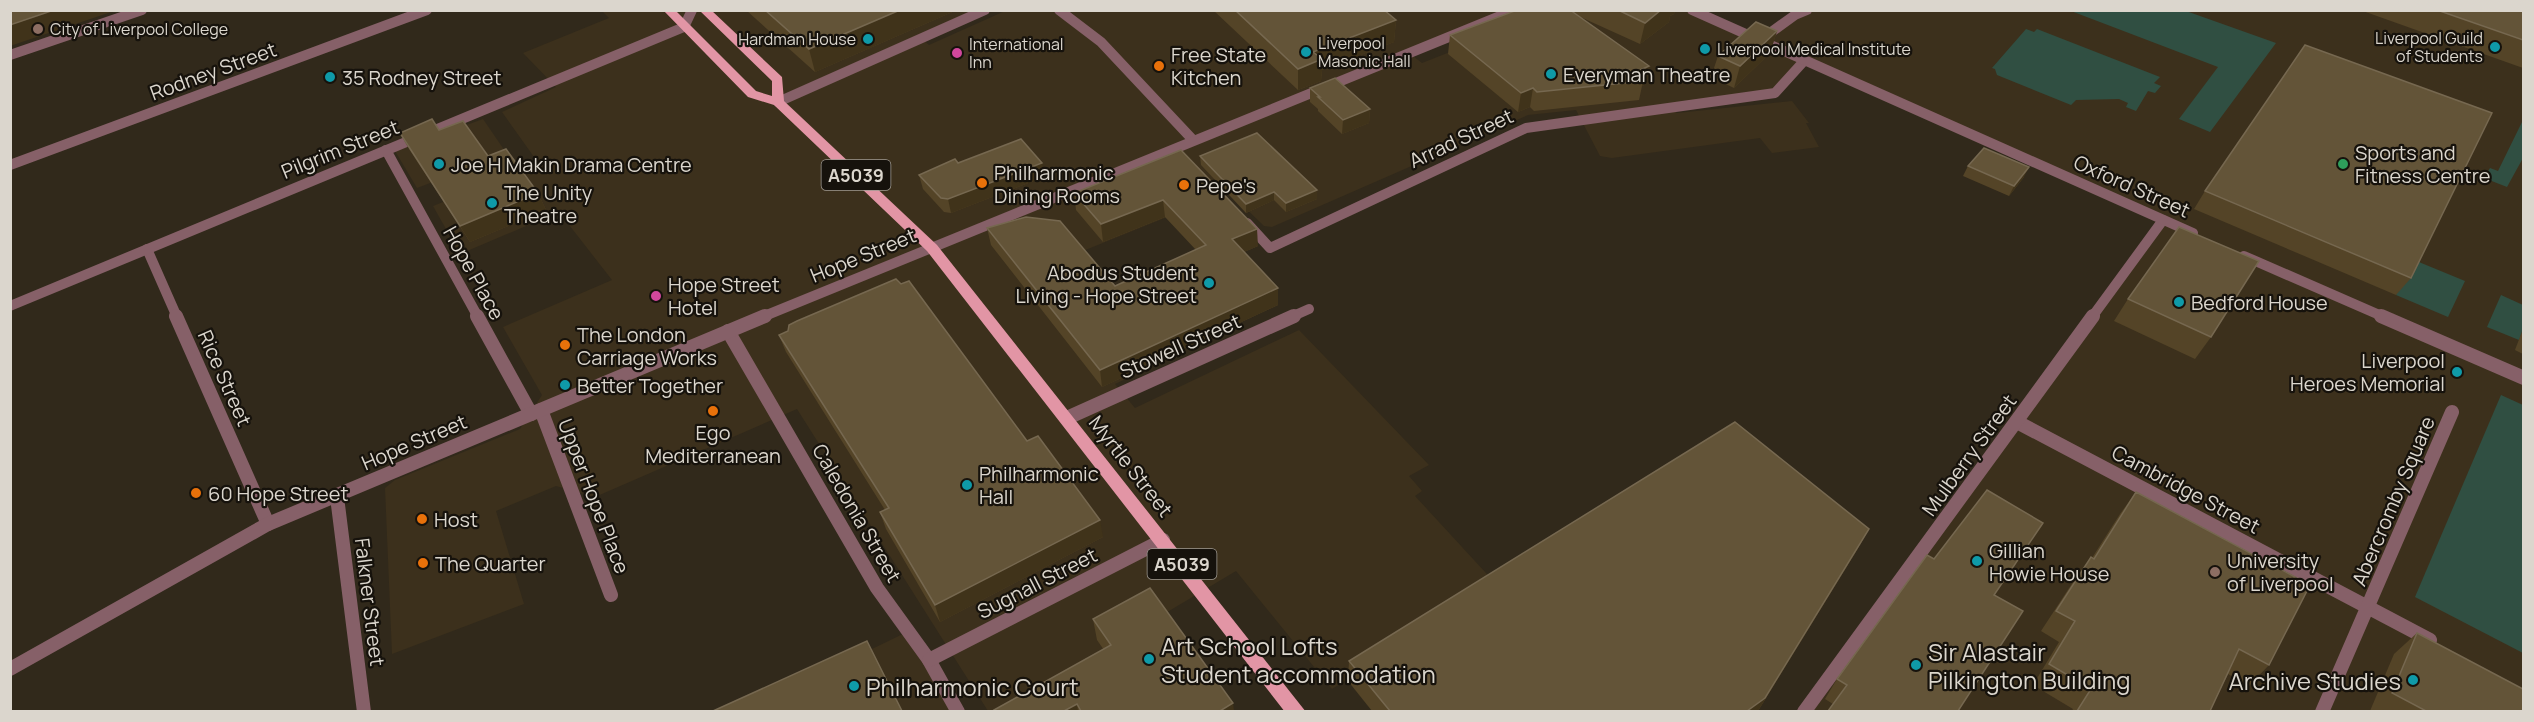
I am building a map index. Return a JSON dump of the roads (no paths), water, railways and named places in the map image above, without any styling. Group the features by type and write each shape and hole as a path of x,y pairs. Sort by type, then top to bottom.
{"main road":[{"name":"A5039","path":"668,10 752,94 778,102 932,248"},
{"path":"704,10 778,80 778,102"},
{"name":"Myrtle Street","path":"932,248 1297,711"}],"street":[{"path":"10,54 142,10"},
{"name":"Rodney Street","path":"10,165 427,10"},
{"path":"684,27 693,10"},
{"path":"778,102 985,10"},
{"path":"1059,10 1101,42 1193,140"},
{"name":"Hope Street","path":"10,669 268,524 728,331 1178,152 1193,140 1515,10"},
{"name":"Oxford Street","path":"1692,10 2206,239"},
{"path":"1759,41 1795,15 1808,10"},
{"name":"Pilgrim Street","path":"10,306 684,27"},
{"name":"Arrad Street","path":"1240,216 1270,248 1526,128 1775,93 1804,61"},
{"name":"Hope Place","path":"386,150 536,412"},
{"name":"Mulberry Street","path":"1804,711 2017,423 2163,220"},
{"name":"Rice Street","path":"147,249 268,524"},
{"path":"2228,249 2523,378"},
{"name":"Stowell Street","path":"1067,418 1309,309"},
{"name":"Caledonia Street","path":"728,331 877,588 929,660 958,711"},
{"name":"Upper Hope Place","path":"536,412 611,595"},
{"name":"Abercromby Square","path":"2443,648 2368,608 2452,412"},
{"name":"Cambridge Street","path":"2017,423 2368,608"},
{"name":"Falkner Street","path":"337,496 364,711"},
{"name":"Sugnall Street","path":"929,660 1163,540"},
{"path":"2322,711 2368,608"}],"place":[{"name":"City of Liverpool College","path":"38,29"},
{"name":"Hardman House","path":"868,39"},
{"name":"Liverpool Guild of Students","path":"2495,47"},
{"name":"Liverpool Medical Institute","path":"1705,49"},
{"name":"Liverpool Masonic Hall","path":"1306,52"},
{"name":"International Inn","path":"957,53"},
{"name":"Free State Kitchen","path":"1159,66"},
{"name":"Everyman Theatre","path":"1551,74"},
{"name":"35 Rodney Street","path":"330,77"},
{"name":"Joe H Makin Drama Centre","path":"439,164"},
{"name":"Sports and Fitness Centre","path":"2343,164"},
{"name":"Philharmonic Dining Rooms","path":"982,183"},
{"name":"Pepe's","path":"1184,185"},
{"name":"The Unity Theatre","path":"492,203"},
{"name":"Abodus Student Living - Hope Street","path":"1209,283"},
{"name":"Hope Street Hotel","path":"656,296"},
{"name":"Bedford House","path":"2179,302"},
{"name":"The London Carriage Works","path":"565,345"},
{"name":"Liverpool Heroes Memorial","path":"2457,372"},
{"name":"Better Together","path":"565,385"},
{"name":"Ego Mediterranean","path":"713,411"},
{"name":"Philharmonic Hall","path":"967,485"},
{"name":"60 Hope Street","path":"196,493"},
{"name":"Host","path":"422,519"},
{"name":"Gillian Howie House","path":"1977,561"},
{"name":"The Quarter","path":"423,563"},
{"name":"University of Liverpool","path":"2215,572"},
{"name":"Art School Lofts Student accommodation","path":"1149,659"},
{"name":"Sir Alastair Pilkington Building","path":"1916,665"},
{"name":"Archive Studies","path":"2413,680"},
{"name":"Philharmonic Court","path":"854,686"}]}
